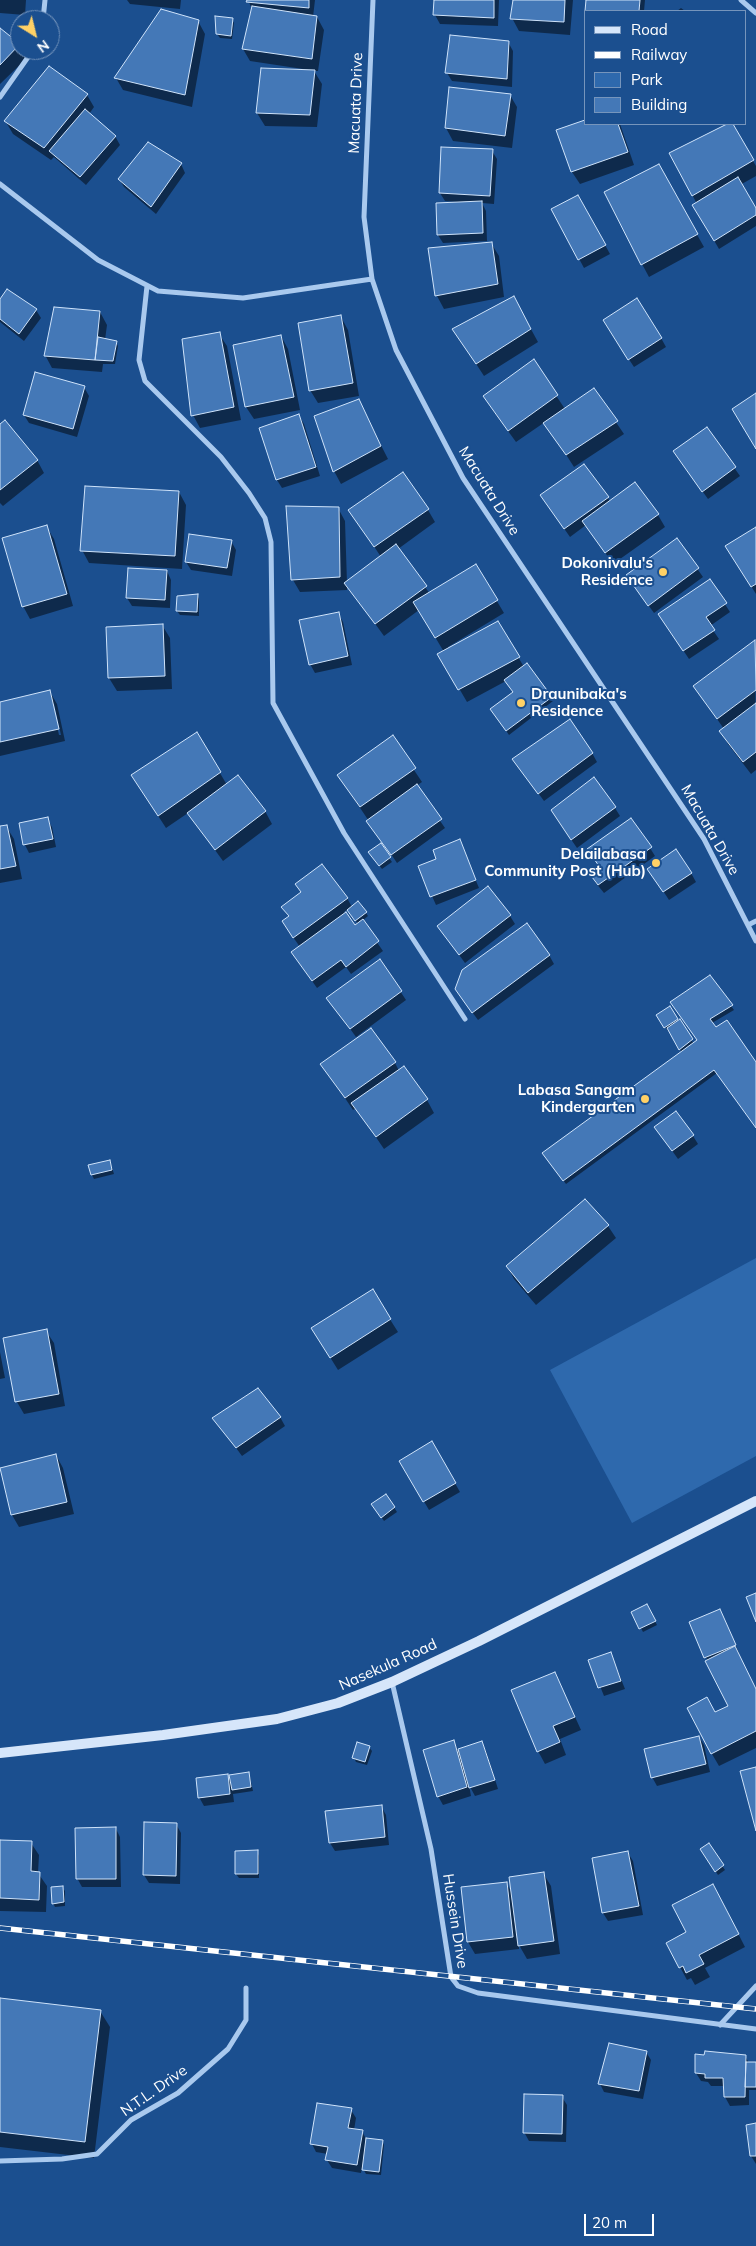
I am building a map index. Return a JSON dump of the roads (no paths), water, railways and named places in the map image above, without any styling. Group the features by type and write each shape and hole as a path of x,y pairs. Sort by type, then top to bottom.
{"main road":[{"name":"Nasekula Road","path":"0,1753 163,1735 277,1719 338,1703 392,1682 478,1641 756,1501"}],"street":[{"name":"Macuata Drive","path":"373,0 364,217 372,280 396,350 463,478 704,839 756,941"},
{"path":"741,0 756,13"},
{"path":"0,98 26,60"},
{"path":"0,184 98,260 158,291 244,298 372,280"},
{"path":"147,286 139,360 145,381 221,457 249,493 265,518 271,542 273,703 344,833 465,1019"},
{"path":"748,925 756,921"},
{"name":"Hussein Drive","path":"392,1682 431,1849 451,1977 458,1986 478,1993 756,2029"},
{"path":"720,2025 756,1986"},
{"name":"N.T.L. Drive","path":"0,2161 62,2159 97,2154 131,2120 178,2093 228,2049 246,2020 246,1988"}],"railway":[{"path":"0,1928 756,2009"}],"place":[{"name":"Dokonivalu's Residence","path":"663,572"},
{"name":"Draunibaka's Residence","path":"521,703"},
{"name":"Delailabasa Community Post (Hub)","path":"656,863"},
{"name":"Labasa Sangam Kindergarten","path":"645,1099"}]}
